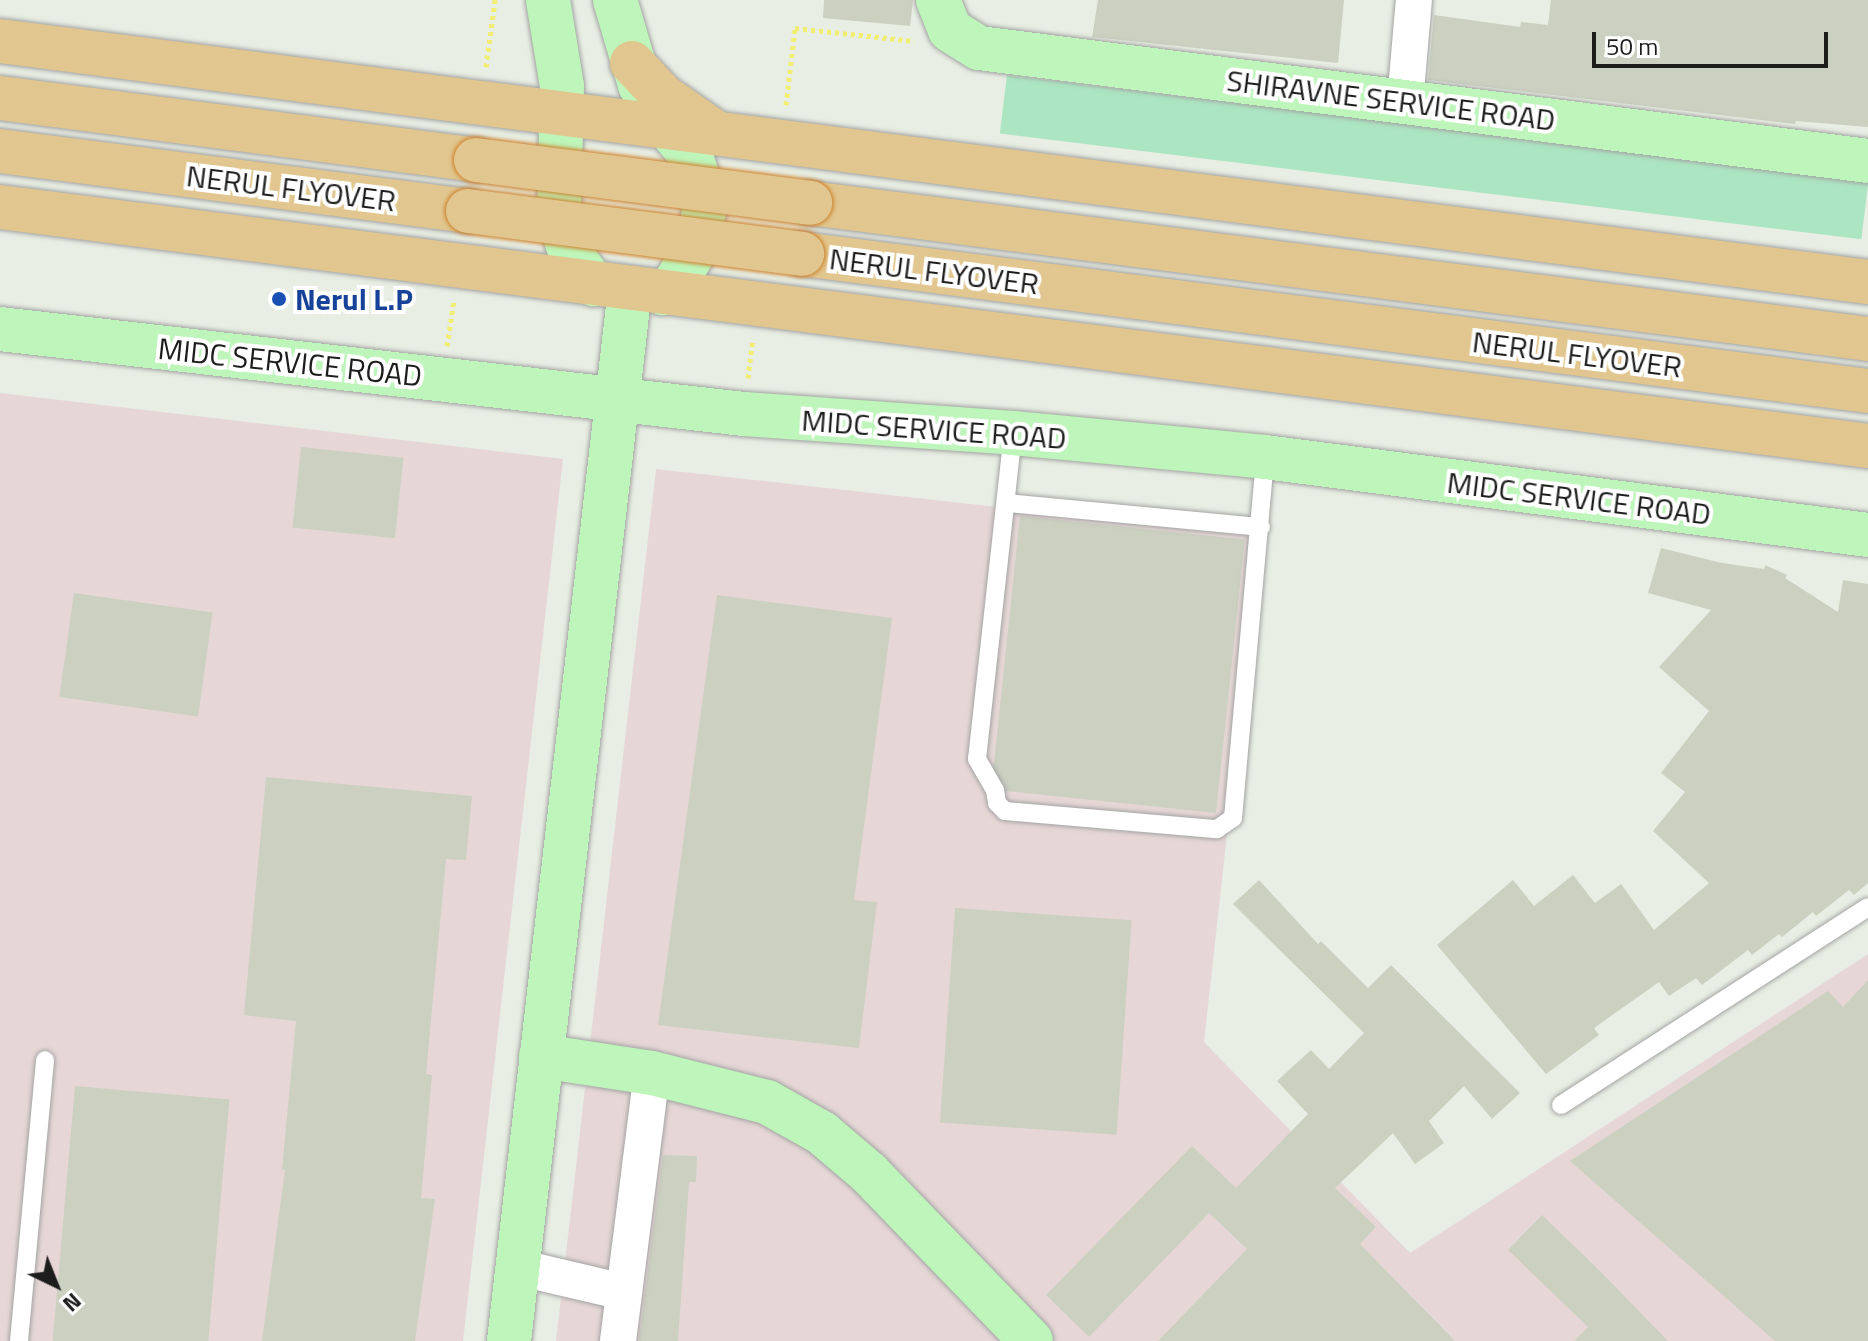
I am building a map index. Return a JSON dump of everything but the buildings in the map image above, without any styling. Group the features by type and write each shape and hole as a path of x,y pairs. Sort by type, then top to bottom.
{"highway":[{"path":"0,41 483,89 580,116 1868,282"},
{"path":"632,63 663,96 719,134"},
{"name":"NERUL FLYOVER","path":"0,98 1868,339"},
{"name":"NERUL FLYOVER","path":"0,151 1868,391"},
{"path":"0,207 1868,446"}],"street":[{"path":"548,0 560,56 580,116 560,179 557,199 563,237 581,271 629,289 675,283 696,249 704,212 699,173 691,156 646,97 632,63 615,0"},
{"name":"SHIRAVNE SERVICE ROAD","path":"938,0 950,30 979,48 1868,161"},
{"path":"1405,102 1414,0"},
{"path":"483,89 512,97 545,76 560,56"},
{"path":"509,1341 629,289"},
{"name":"MIDC SERVICE ROAD","path":"0,329 744,414 1013,433 1265,457 1868,535"},
{"path":"541,1056 652,1073 767,1102 822,1133 869,1173 1031,1341"},
{"path":"618,1341 652,1073"},
{"path":"517,1267 624,1292"}],"lane":[{"path":"1013,433 977,759 995,790 997,803 1005,811 1217,829 1233,818 1265,457"},
{"path":"1007,503 1261,527"},
{"path":"1561,1105 1868,907"},
{"path":"19,1341 45,1060"}],"path":[{"path":"483,89 495,0"},
{"path":"782,142 795,28 918,41"},
{"path":"442,380 455,293"},
{"path":"744,414 757,305"}],"shaded area":[{"path":"0,393 563,459 463,1341 0,1341"},
{"path":"656,469 1260,536 1204,1042 1410,1253 1868,954 1868,1341 556,1341"}],"green space":[{"path":"1007,75 1868,181 1861,239 1000,134"}],"place":[{"name":"Nerul L.P","path":"279,299"}]}
